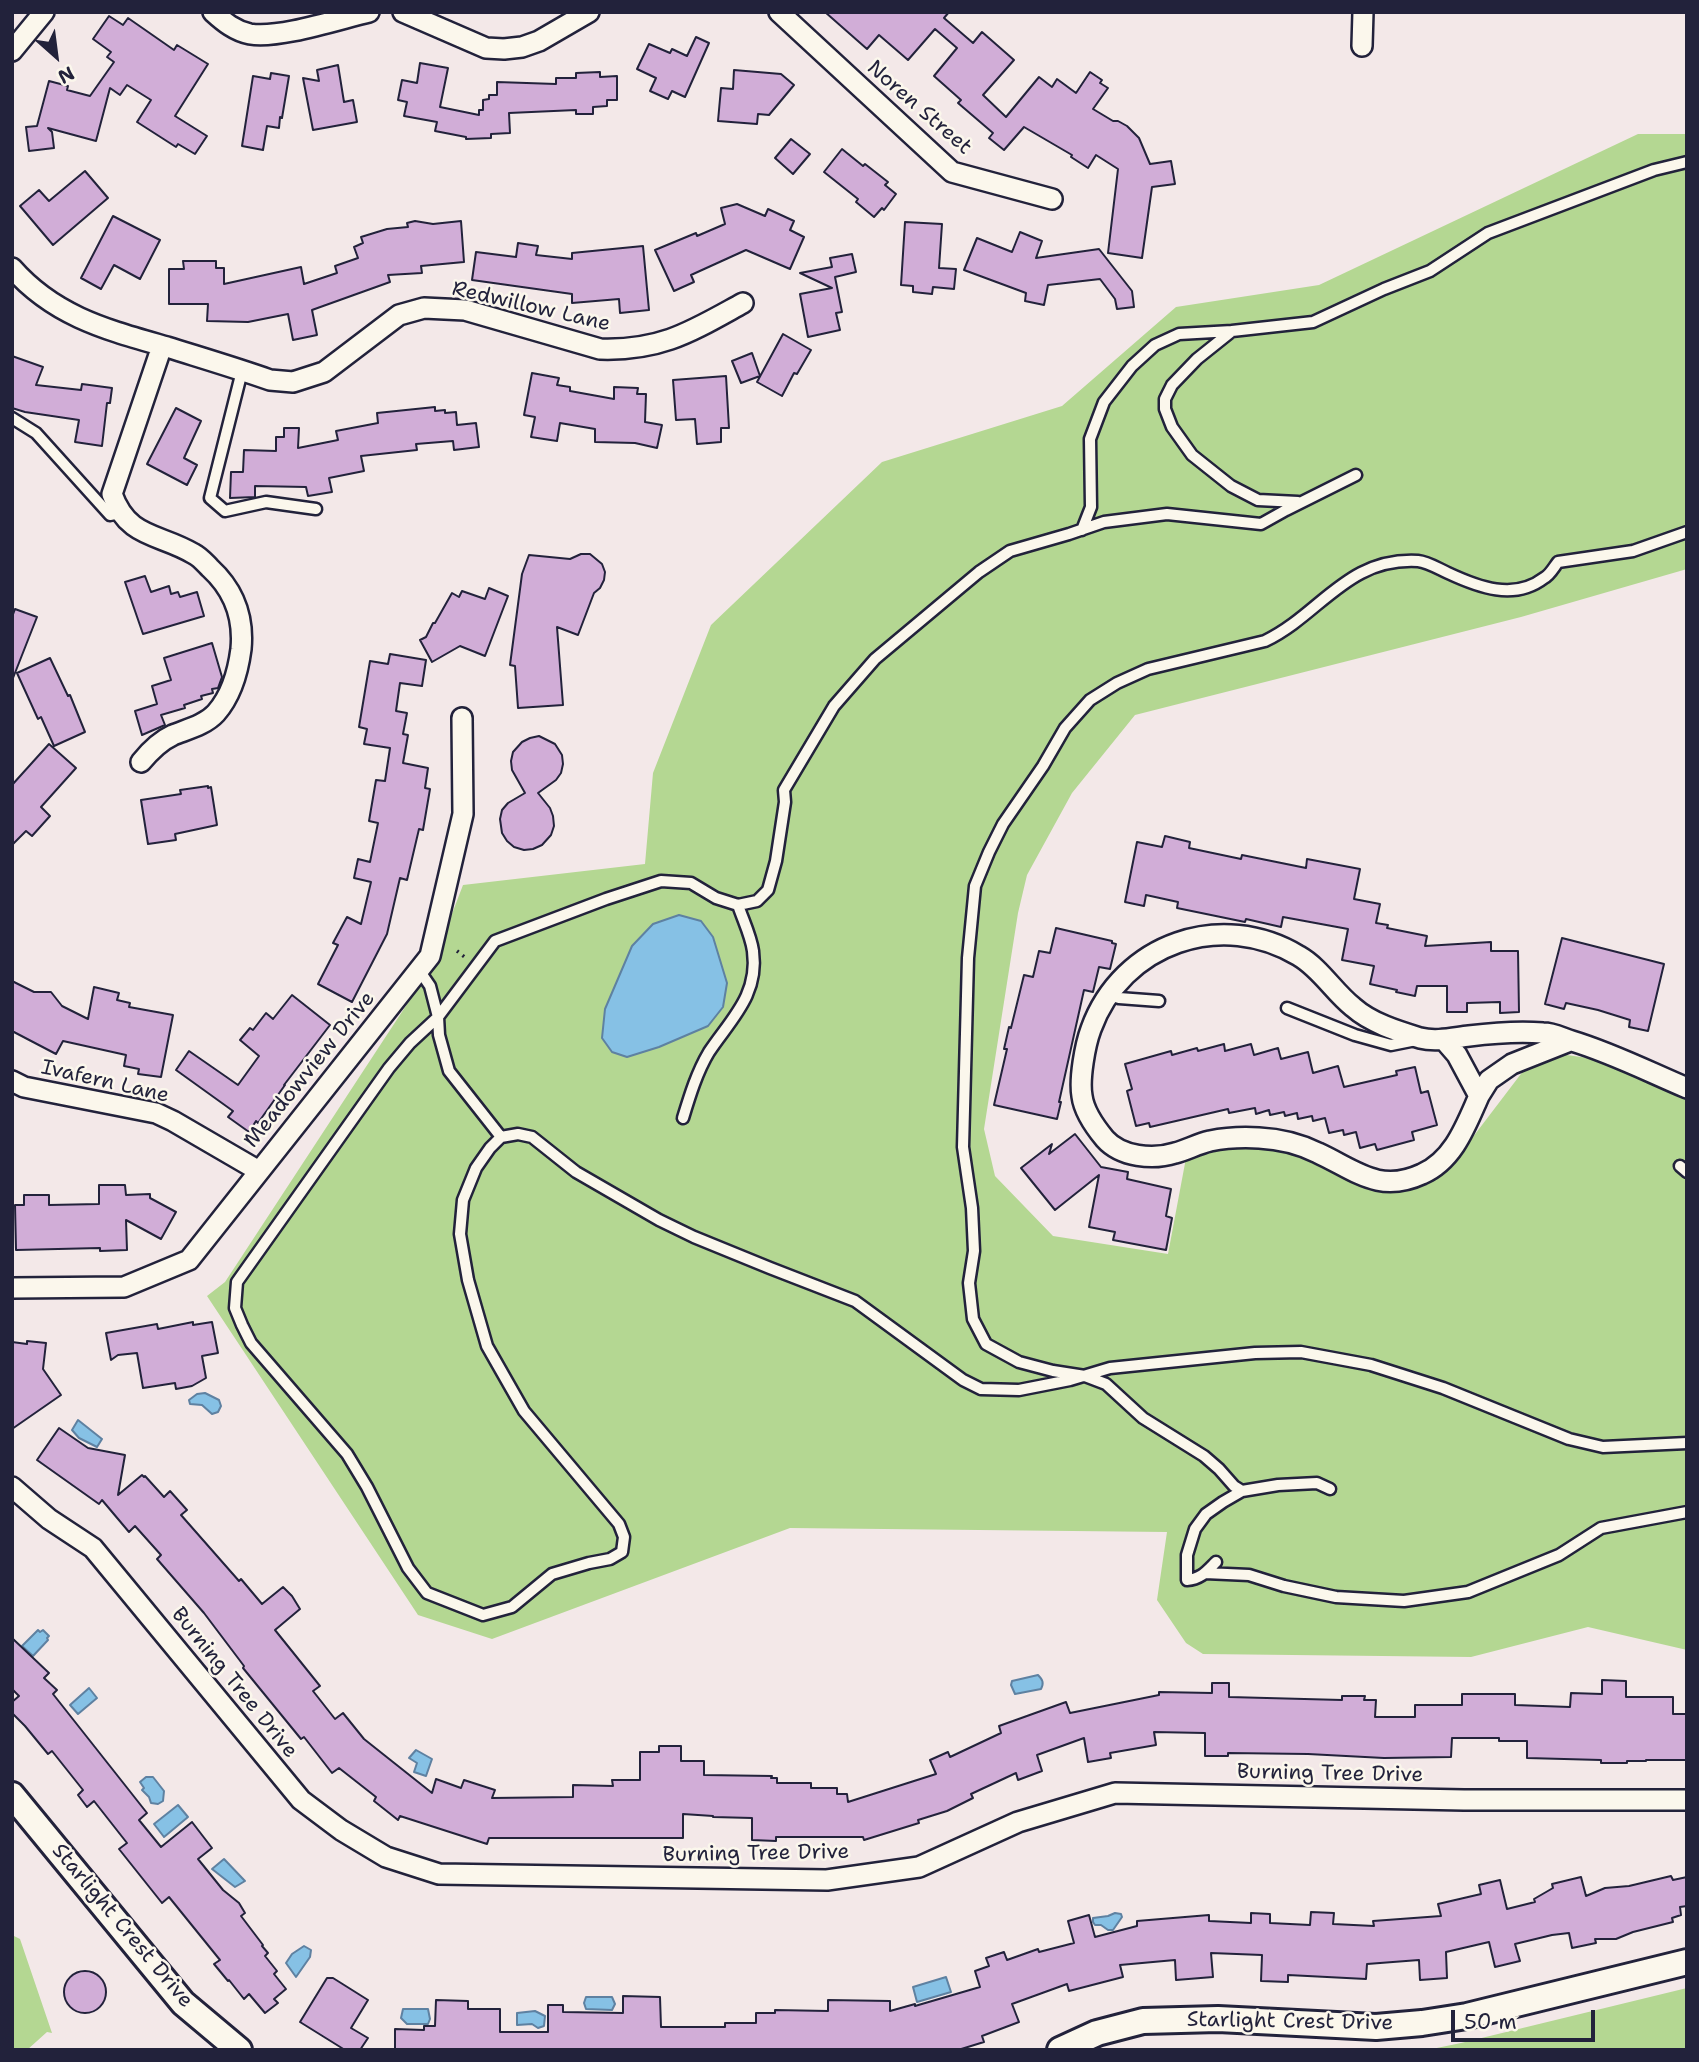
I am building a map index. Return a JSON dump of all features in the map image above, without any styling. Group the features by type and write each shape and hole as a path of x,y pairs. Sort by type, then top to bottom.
{"street":[{"path":"12,51 44,12"},
{"path":"213,12 230,27 250,34 274,35 369,12"},
{"path":"403,12 486,48 504,49 539,41 589,12"},
{"name":"Noren Street","path":"779,12 952,172 1052,199"},
{"path":"1362,46 1363,12"},
{"name":"Redwillow Lane","path":"12,268 60,309 93,325 270,380 292,382 324,372 399,315 424,308 465,310 600,349 623,350 659,344 691,332 743,303"},
{"path":"141,762 153,748 171,736 194,728 214,716 234,682 243,631 237,604 222,579 196,554 132,526 120,513 112,494 162,346"},
{"name":"Meadowview Drive","path":"12,1288 124,1287 189,1260 430,957 463,814 462,718"},
{"path":"1570,1041 1512,1064 1489,1080 1460,1139 1444,1159 1423,1174 1403,1179 1384,1181 1364,1178 1316,1152 1283,1140 1214,1140 1174,1154 1130,1154 1108,1143 1092,1122 1081,1095 1090,1030 1114,986 1133,967 1163,948 1188,939 1223,934 1265,940 1302,957 1352,1007 1371,1020 1423,1039 1545,1033 1587,1045 1687,1088"},
{"path":"1444,1040 1457,1055 1479,1096"},
{"name":"Ivafern Lane","path":"12,1081 24,1087 156,1113 259,1171"},
{"name":"Burning Tree Drive","path":"12,1487 49,1519 93,1548 301,1800 341,1830 386,1857 439,1874 827,1880 919,1867 1018,1822 1115,1793 1464,1800 1687,1800"},
{"name":"Starlight Crest Drive","path":"12,1796 183,2003 239,2050"},
{"name":"Starlight Crest Drive","path":"1060,2050 1097,2034 1143,2021 1218,2019 1376,2028 1422,2023 1467,2016 1687,1962"}],"lane":[{"path":"1082,530 1091,507 1090,439 1104,402 1132,366 1155,345 1179,334 1313,322 1430,271 1489,233 1654,170 1687,162"},
{"path":"1232,331 1197,359 1172,385 1166,399 1172,427 1192,455 1231,486 1258,500 1301,502"},
{"path":"242,371 210,498 225,511 266,502 316,509"},
{"path":"12,418 36,433 110,515 120,513"},
{"path":"1356,475 1261,524 1167,514 1104,522 1010,551 979,572 875,659 834,706 784,790 785,802 776,861 768,890 757,901 738,905 716,898 691,883 662,881 495,941 438,1017 410,1042 389,1068 258,1251 237,1282 235,1308 251,1343 347,1454 408,1568 427,1593 483,1615 512,1607 552,1574 610,1559 622,1552 624,1537 619,1524 524,1411 487,1346 468,1280 460,1234 463,1200 476,1168 490,1148 502,1137 518,1134 532,1137 576,1172 659,1220 694,1237 855,1301 950,1371 981,1389 1019,1390 1085,1376 1110,1367 1255,1353 1301,1352 1371,1365 1443,1388 1588,1445 1603,1447 1687,1443"},
{"path":"1242,1491 1219,1469 1143,1418 1106,1384 1085,1376 1019,1362 986,1344 973,1319 970,1283 974,1251 972,1208 963,1147 968,958 975,886 1003,824 1043,766 1065,727 1090,701 1117,682 1149,669 1265,641 1280,633 1346,580 1372,567 1395,562 1422,561 1492,590 1512,591 1545,578 1558,562 1633,551 1687,532"},
{"path":"683,1118 691,1090 708,1054 737,1015 752,985 753,951 738,905"},
{"path":"419,970 430,986 449,1071 502,1137"},
{"path":"1109,995 1159,1001"},
{"path":"1287,1008 1355,1035 1391,1045 1423,1039"},
{"path":"1216,1562 1196,1579 1187,1580 1187,1555 1195,1530 1206,1514 1242,1491 1278,1485 1317,1483 1330,1489"},
{"path":"1205,1573 1249,1576 1336,1597 1404,1601 1468,1592 1559,1555 1601,1528 1687,1512"}],"green space":[{"path":"1638,134 1687,134 1687,569 1521,617 1135,715 1072,793 1027,875 1018,913 984,1129 995,1176 1053,1236 1168,1254 1186,1158 1225,1147 1270,1149 1293,1153 1361,1185 1393,1189 1422,1184 1447,1171 1530,1062 1560,1054 1588,1058 1687,1097 1687,1650 1588,1627 1471,1657 1203,1654 1186,1643 1157,1600 1167,1532 790,1528 492,1639 418,1615 207,1296 225,1282 432,966 463,885 645,864 653,773 711,625 882,462 1062,406 1176,307 1319,285"},
{"path":"12,1935 20,1939 52,2033 47,2032 27,2050 12,2050"},
{"path":"1687,1988 1687,2050 1427,2050 1461,2043"}],"water":[{"path":"679,915 701,921 713,937 727,983 723,1007 708,1026 659,1047 627,1057 612,1052 602,1038 605,1009 632,946 653,924"},
{"path":"205,1393 219,1400 221,1406 218,1412 212,1414 202,1405 190,1404 189,1400 197,1394"},
{"path":"78,1420 102,1439 97,1447 79,1438 72,1430"},
{"path":"38,1630 43,1630 49,1636 33,1656 22,1646"},
{"path":"1038,1675 1042,1682 1041,1689 1015,1694 1012,1681"},
{"path":"89,1688 97,1698 78,1714 70,1705"},
{"path":"416,1750 432,1759 426,1776 414,1772 417,1763 409,1758"},
{"path":"146,1777 153,1777 164,1791 163,1801 158,1804 151,1803 142,1790 144,1788 140,1782"},
{"path":"178,1805 188,1817 164,1837 154,1824"},
{"path":"224,1859 245,1881 235,1887 212,1869"},
{"path":"1121,1914 1122,1917 1113,1930 1093,1922 1093,1918"},
{"path":"304,1946 311,1950 310,1957 296,1977 286,1963 292,1954"},
{"path":"946,1977 951,1992 917,2002 913,1987"},
{"path":"586,1997 612,1997 615,2004 612,2010 586,2009"},
{"path":"403,2009 428,2009 428,2024 407,2024 401,2018"},
{"path":"535,2011 545,2016 544,2026 538,2028 532,2024 517,2025 517,2013"}],"building":[{"path":"825,12 949,12 944,18 973,43 982,32 1014,60 983,95 1006,117 1039,77 1052,87 1057,79 1076,93 1090,72 1102,80 1100,83 1108,88 1093,109 1127,126 1139,138 1150,164 1171,161 1175,184 1152,187 1142,258 1108,253 1118,169 1096,155 1088,168 1071,157 1072,155 1024,127 1004,150 989,138 993,133 958,103 961,100 934,76 957,48 935,29 908,60 879,35 867,49"},
{"path":"109,16 123,25 128,18 174,50 177,45 208,64 175,116 207,136 195,154 178,144 176,147 137,122 151,100 127,85 120,95 110,88 96,141 48,128 52,132 54,148 29,151 26,127 37,126 49,81 68,86 67,90 90,96 114,62 107,57 111,52 93,39"},
{"path":"696,37 709,43 685,97 672,91 668,99 650,91 656,78 637,69 649,44 670,53 672,49 687,56"},
{"path":"420,63 448,68 440,107 479,115 479,110 483,110 483,100 489,99 489,95 497,95 497,82 556,84 556,78 576,78 576,73 600,72 600,77 617,76 617,100 607,100 607,106 593,107 593,114 576,114 576,110 509,113 510,133 491,134 491,138 466,139 435,131 437,122 404,116 407,102 398,100 402,80 417,83"},
{"path":"338,65 344,102 353,100 357,122 313,130 303,78 319,81 317,70"},
{"path":"734,70 781,74 794,85 769,115 758,114 757,124 718,121 721,88 733,89"},
{"path":"271,73 289,76 279,128 267,126 263,150 242,146 253,76 270,79"},
{"path":"791,139 810,154 793,174 775,158"},
{"path":"842,149 888,182 885,185 896,194 884,210 882,208 874,217 856,202 858,199 824,172"},
{"path":"85,171 108,198 53,245 20,206 39,190 49,201"},
{"path":"737,204 765,216 768,209 794,221 790,230 804,237 790,269 746,250 691,275 694,282 674,291 655,250 725,224 721,208"},
{"path":"113,216 160,240 140,279 114,265 101,289 81,278"},
{"path":"415,221 433,224 461,221 464,262 421,266 422,273 388,275 390,282 312,310 317,335 293,340 288,314 248,322 207,321 208,304 169,304 169,269 184,269 183,261 216,261 216,268 224,268 224,284 301,267 304,284 337,273 335,266 358,258 354,247 363,243 361,237 387,229 408,227 407,223"},
{"path":"905,222 942,224 939,268 956,269 954,289 933,287 932,294 913,292 913,286 901,285"},
{"path":"1020,232 1042,241 1036,258 1099,249 1132,291 1134,307 1117,309 1115,299 1100,279 1048,285 1044,305 1025,301 1026,293 964,270 977,238 1012,252"},
{"path":"518,243 538,246 536,255 572,259 572,253 643,246 649,310 620,313 619,299 572,303 572,294 472,280 476,252 516,257"},
{"path":"852,254 856,272 835,277 842,312 836,313 840,330 808,337 800,294 832,288 800,273 832,267 830,258"},
{"path":"783,334 811,350 797,374 794,373 782,396 757,382"},
{"path":"752,353 760,376 741,383 732,361"},
{"path":"12,356 43,367 36,385 81,390 82,384 112,388 110,403 107,403 102,446 75,442 79,420 12,408"},
{"path":"532,373 559,378 557,385 570,387 570,391 614,399 614,387 638,388 637,394 646,394 645,422 662,425 657,448 635,443 595,442 595,429 560,423 557,441 531,437 535,417 524,415"},
{"path":"726,376 729,428 721,428 721,442 697,444 695,419 676,420 673,380"},
{"path":"435,407 435,411 456,412 457,425 476,423 479,447 454,450 453,441 416,444 417,450 361,456 364,471 329,478 332,492 308,496 306,487 255,486 255,497 230,498 231,472 243,472 244,450 276,451 276,437 284,437 284,428 299,428 298,448 338,440 336,431 378,423 377,413"},
{"path":"176,408 201,421 184,458 197,465 187,485 147,464"},
{"path":"581,554 590,554 602,564 605,572 604,580 594,593 578,635 557,627 563,705 518,708 515,666 510,665 522,574 529,555 570,559"},
{"path":"145,576 151,592 169,586 171,594 178,592 180,597 197,592 204,616 143,634 125,582"},
{"path":"489,588 508,596 485,656 460,646 432,662 420,640 426,637 452,593 459,597 462,591 485,599"},
{"path":"15,609 37,617 13,678 12,617"},
{"path":"212,643 222,677 218,688 212,689 213,693 201,696 202,699 184,705 185,708 161,715 165,725 142,735 135,711 157,704 152,686 171,680 164,658"},
{"path":"390,654 426,660 422,686 400,683 396,711 407,713 403,734 408,735 403,763 428,768 425,788 430,789 423,830 419,829 407,880 400,878 387,934 352,1002 318,984 338,945 333,943 347,917 361,924 371,882 354,878 358,859 370,862 378,823 369,821 376,780 385,781 390,748 364,744 367,729 359,727 370,661 388,664"},
{"path":"50,658 68,696 70,695 85,732 54,746 17,673"},
{"path":"539,736 555,744 562,755 563,764 556,780 538,793 553,816 551,835 542,845 524,850 507,841 502,833 500,819 502,810 508,803 525,793 512,770 513,752 522,742"},
{"path":"49,744 76,768 41,807 50,816 32,836 26,831 12,845 12,785"},
{"path":"211,787 217,825 175,834 176,840 148,844 141,800 181,794 180,790"},
{"path":"1165,836 1190,842 1189,848 1241,859 1242,855 1306,868 1307,859 1360,869 1354,899 1380,904 1376,923 1388,925 1387,928 1427,936 1425,946 1491,942 1491,951 1518,951 1519,1012 1500,1013 1500,1002 1467,1003 1467,1012 1447,1012 1447,986 1417,986 1415,996 1370,984 1374,966 1342,960 1348,929 1283,917 1281,927 1246,919 1245,922 1177,908 1178,902 1146,895 1144,906 1125,902 1137,842 1162,847"},
{"path":"1056,928 1116,944 1110,969 1099,967 1093,992 1084,990 1057,1119 994,1105 1007,1049 1004,1049 1009,1027 1011,1028 1024,975 1033,977 1039,951 1050,953"},
{"path":"1562,938 1664,964 1648,1031 1629,1027 1630,1020 1598,1010 1566,1003 1564,1009 1545,1004"},
{"path":"12,981 34,992 51,992 62,1006 88,1019 94,987 119,993 117,1000 130,1003 129,1007 173,1015 161,1077 138,1074 139,1069 124,1066 126,1055 63,1041 56,1054 12,1031"},
{"path":"292,995 330,1025 249,1132 228,1117 233,1111 176,1070 189,1051 238,1085 259,1056 240,1040 250,1028 253,1030 266,1013 273,1019"},
{"path":"1224,1044 1225,1051 1251,1044 1254,1055 1278,1048 1281,1059 1308,1052 1313,1073 1338,1066 1344,1087 1397,1075 1396,1071 1415,1067 1421,1093 1428,1091 1437,1125 1412,1132 1414,1140 1377,1150 1375,1144 1360,1148 1356,1132 1344,1135 1343,1130 1329,1133 1325,1118 1313,1121 1312,1116 1298,1119 1297,1113 1285,1116 1284,1112 1270,1115 1269,1110 1256,1114 1255,1108 1229,1113 1228,1109 1150,1127 1149,1123 1136,1126 1127,1091 1132,1089 1125,1064 1171,1051 1172,1055"},
{"path":"1075,1134 1101,1167 1128,1172 1127,1179 1171,1189 1166,1216 1172,1218 1166,1250 1113,1240 1115,1232 1089,1227 1099,1175 1055,1210 1021,1168 1052,1144 1049,1154"},
{"path":"99,1185 125,1185 126,1195 150,1194 150,1198 176,1212 161,1239 126,1220 127,1250 16,1250 15,1205 24,1205 24,1195 49,1195 49,1205 99,1204"},
{"path":"193,1322 193,1325 212,1322 218,1353 202,1356 206,1378 192,1386 176,1389 175,1383 143,1388 137,1353 118,1355 111,1360 106,1333 157,1324 158,1329"},
{"path":"27,1341 46,1343 43,1369 61,1395 12,1429 12,1342 27,1344"},
{"path":"59,1428 88,1448 125,1455 118,1495 142,1475 164,1497 170,1491 187,1510 181,1515 262,1604 283,1587 300,1609 275,1630 320,1686 313,1691 335,1719 343,1713 364,1739 432,1793 436,1779 461,1788 464,1780 495,1790 492,1798 573,1797 573,1785 613,1786 612,1780 640,1780 640,1752 659,1752 659,1746 681,1746 681,1761 704,1761 704,1775 772,1776 771,1778 777,1778 777,1783 811,1783 811,1788 837,1788 837,1794 847,1794 848,1802 936,1774 930,1760 948,1752 950,1757 1001,1733 999,1726 1066,1702 1070,1713 1159,1695 1159,1692 1212,1693 1212,1683 1229,1683 1229,1697 1342,1700 1342,1696 1365,1696 1364,1700 1376,1700 1375,1717 1415,1717 1415,1705 1462,1705 1462,1694 1515,1694 1515,1705 1570,1707 1571,1693 1602,1694 1602,1680 1626,1681 1626,1697 1673,1697 1673,1714 1687,1714 1687,1760 1601,1763 1601,1760 1527,1758 1527,1741 1499,1741 1499,1738 1452,1738 1451,1757 1384,1758 1228,1753 1228,1756 1205,1756 1205,1733 1154,1732 1156,1745 1110,1753 1111,1758 1088,1762 1084,1738 1037,1755 1042,1771 1018,1780 1016,1773 971,1794 973,1798 947,1811 864,1840 863,1837 776,1837 776,1841 752,1840 752,1818 683,1814 683,1838 489,1838 487,1844 400,1816 398,1820 374,1801 376,1797 339,1768 332,1773 243,1668 204,1613 157,1559 161,1555 135,1526 129,1532 102,1500 99,1504 37,1460"},
{"path":"12,1638 49,1673 44,1678 57,1690 53,1694 147,1813 139,1820 161,1847 192,1822 212,1848 198,1859 223,1890 239,1903 245,1913 241,1916 268,1953 265,1956 277,1971 274,1974 286,1989 274,1999 278,2003 265,2013 249,1994 244,1999 228,1981 214,1964 220,1960 169,1897 162,1903 119,1849 127,1843 94,1801 87,1807 78,1795 83,1790 52,1751 48,1754 12,1713 12,1702 19,1696 12,1689"},
{"path":"1671,1876 1673,1880 1687,1877 1687,1906 1680,1907 1681,1915 1672,1918 1673,1922 1616,1939 1595,1939 1596,1943 1572,1948 1569,1933 1552,1935 1515,1944 1520,1961 1495,1967 1489,1942 1446,1952 1447,1978 1420,1980 1419,1960 1367,1964 1366,1979 1288,1975 1288,1982 1261,1981 1262,1955 1211,1953 1213,1977 1176,1980 1175,1960 1120,1965 1123,1977 1069,1991 1067,1984 1012,2004 1019,2022 982,2036 984,2042 958,2050 395,2050 395,2029 424,2030 424,2026 435,2026 436,2000 468,2001 468,2009 500,2009 500,2032 548,2032 548,2005 563,2005 563,2012 623,2013 623,1996 660,1997 661,2027 725,2027 725,2023 756,2023 756,2013 775,2013 775,2010 828,2011 828,2000 890,2001 890,2011 980,1987 975,1971 989,1966 986,1958 1004,1952 1007,1960 1038,1949 1039,1952 1074,1943 1068,1921 1089,1915 1095,1937 1137,1926 1137,1921 1209,1915 1209,1921 1251,1923 1251,1913 1270,1914 1270,1923 1310,1925 1311,1912 1334,1913 1333,1924 1374,1926 1373,1921 1441,1916 1438,1904 1481,1894 1479,1885 1500,1880 1507,1909 1535,1902 1534,1899 1553,1888 1552,1884 1581,1877 1586,1896 1605,1888 1629,1886"},
{"path":"85,1971 100,1977 106,1992 100,2007 85,2013 70,2007 64,1992 70,1977"},
{"path":"327,1978 333,1978 368,2000 351,2028 368,2038 360,2050 345,2050 300,2022"}]}
